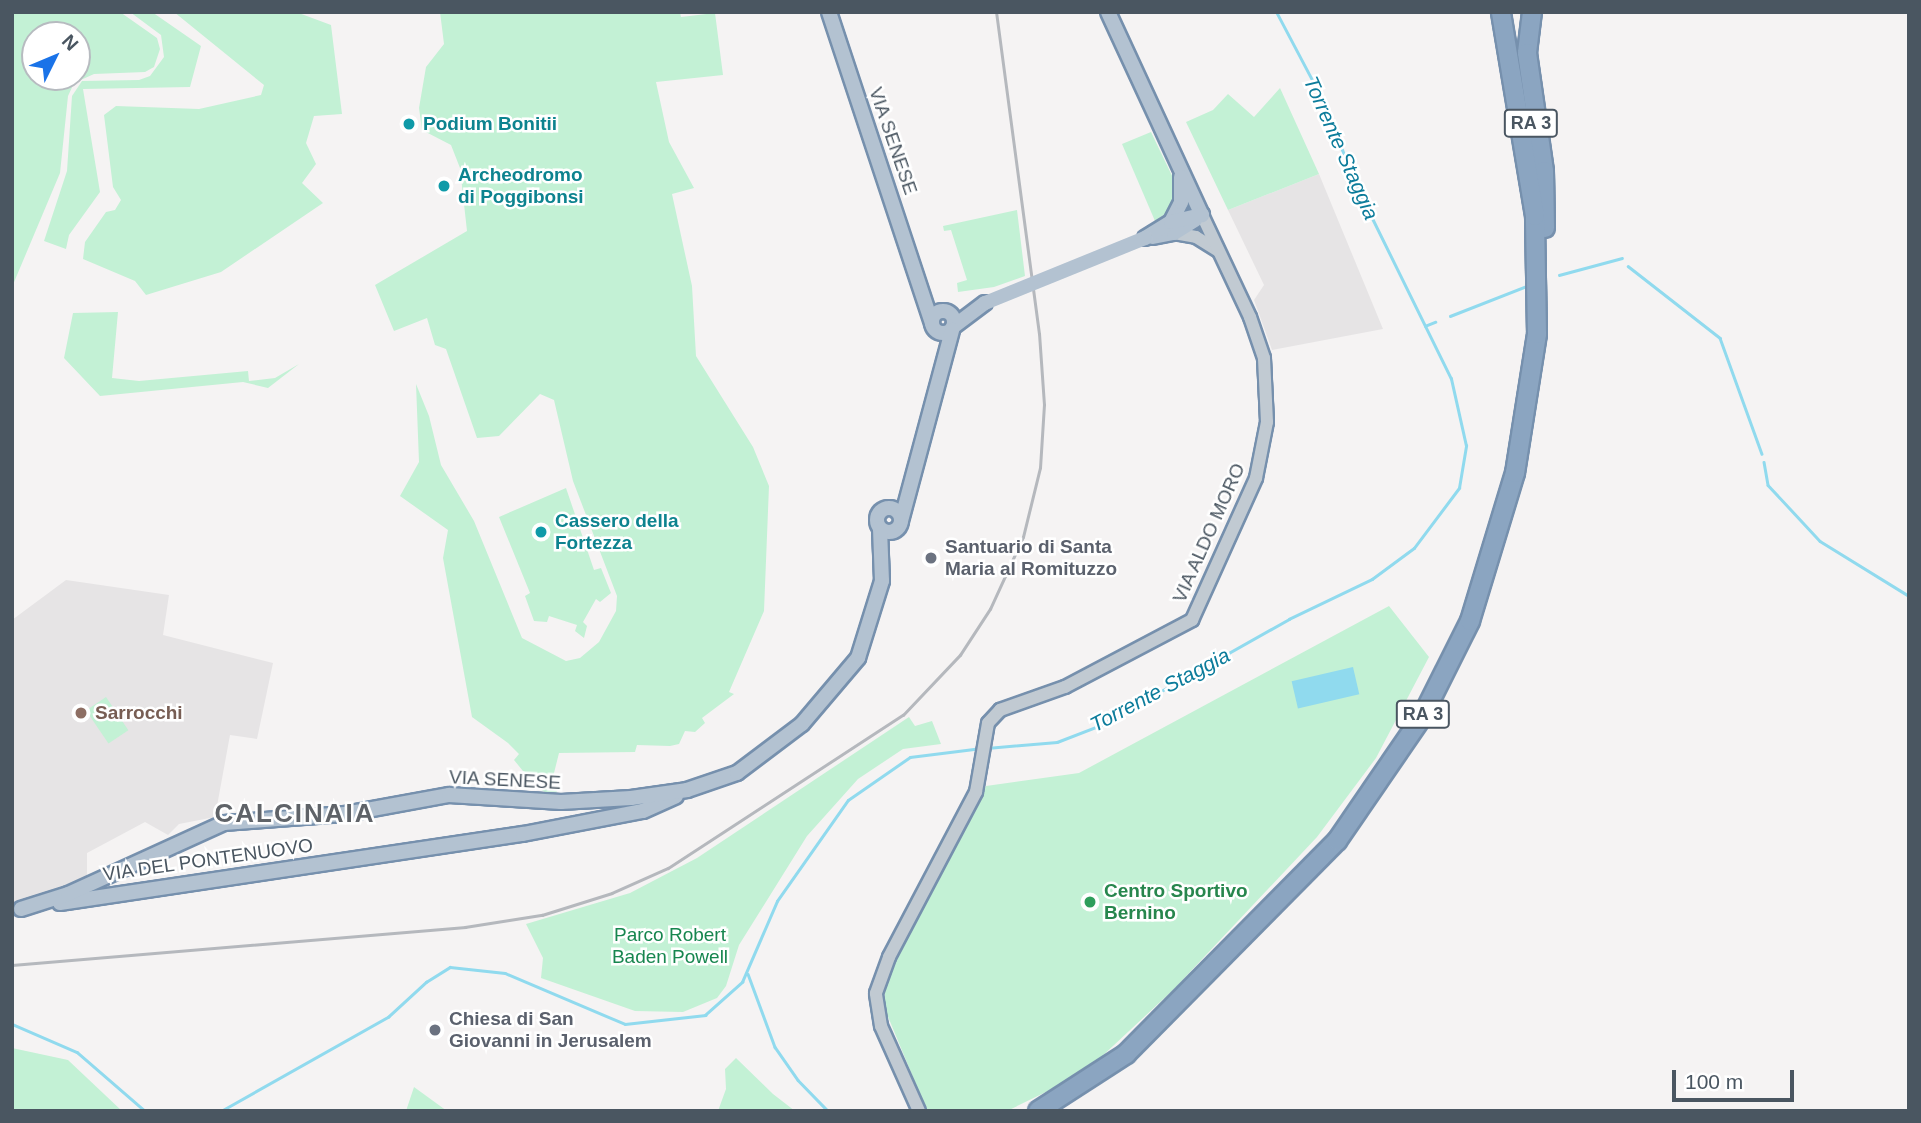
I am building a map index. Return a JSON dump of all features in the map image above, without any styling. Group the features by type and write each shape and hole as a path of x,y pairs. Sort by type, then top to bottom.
{"highway":[{"path":"1490,12 1530,176"},
{"name":"RA 3","path":"1038,1111 1126,1054 1283,899 1337,841 1386,773 1450,663 1486,577 1528,407 1538,302 1530,176 1501,12"},
{"name":"RA 3","path":"1057,1111 1132,1061 1177,1021 1344,847 1429,723 1495,582 1525,475 1546,349 1545,235 1511,12"},
{"path":"1532,12 1527,53 1545,179 1545,235"}],"main road":[{"name":"VIA SENESE","path":"829,12 919,282 933,327 942,373"},
{"path":"933,327 935,314 950,320 985,303 1202,215 1108,12"},
{"path":"1172,227 1181,202 1181,172"},
{"name":"VIA SENESE","path":"17,910 105,877 230,822 345,814 449,795 636,805 729,776 760,758 832,691 864,645 881,589 892,522 912,489 942,373 950,320 930,300 919,282"},
{"name":"VIA DEL PONTENUOVO","path":"17,910 487,839 636,805"},
{"path":"98,896 94,888 105,877"}],"street":[{"name":"VIA ALDO MORO","path":"919,1111 879,1021 877,988 888,957 974,797 982,768 984,735 995,713 1055,692 1188,623 1200,608 1256,478 1268,414 1259,339 1202,215"},
{"path":"1172,227 1219,251"}],"shaded area":[{"path":"1319,174 1383,329 1272,350 1254,300 1264,285 1228,210"},
{"path":"66,580 169,595 163,635 273,663 257,739 230,735 215,817 179,824 168,835 145,822 87,853 87,878 59,894 12,905 12,620"}],"green space":[{"path":"12,12 120,12 157,38 160,49 154,67 145,72 91,75 91,21 21,21 21,91 70,91 60,173 12,287"},
{"path":"130,12 152,12 201,46 190,87 91,89 91,81 139,80 150,76 164,57 161,35"},
{"path":"174,12 296,12 331,25 342,114 314,116 306,143 316,164 302,183 323,203 221,272 146,295 135,281 83,259 85,242 106,212 115,210 121,200 113,187 104,115 116,106 199,109 261,95 264,85"},
{"path":"440,12 680,12 681,17 715,13 723,75 656,82 669,142 694,188 672,194 692,286 696,356 753,447 769,486 764,611 729,692 734,694 702,718 705,723 695,732 685,731 679,744 637,745 635,752 559,753 553,777 557,792 550,795 536,787 514,760 519,754 508,743 472,717 443,558 448,530 400,496 419,462 416,384 429,416 441,465 474,521 522,638 566,661 580,658 599,642 616,611 617,596 573,481 554,400 540,394 499,436 477,438 446,349 435,345 427,318 394,331 375,285 467,231 460,168 451,145 422,130 419,108 426,67 444,44"},
{"path":"1280,88 1319,174 1228,210 1186,122 1213,110 1228,94 1254,117"},
{"path":"75,91 83,91 100,192 69,235 66,249 44,241 67,171 72,96"},
{"path":"1151,132 1176,184 1169,211 1155,221 1122,144"},
{"path":"1017,210 1025,276 994,287 958,292 957,283 967,280 951,230 944,231 943,226"},
{"path":"118,312 112,378 139,381 248,371 249,381 275,378 299,364 268,388 243,382 100,396 64,358 73,313"},
{"path":"566,488 594,570 601,568 611,593 600,602 596,599 583,622 587,626 584,638 575,631 577,625 549,616 547,622 534,621 525,596 530,593 499,517"},
{"name":"Centro Sportivo Bernino","path":"1389,606 1429,657 1376,758 1317,837 1174,989 1083,1074 1007,1111 927,1111 884,1007 885,991 895,957 986,786 1079,773"},
{"path":"106,697 128,730 108,744 86,710"},
{"name":"Parco Robert Baden Powell","path":"909,717 915,726 932,721 941,744 903,749 858,779 807,836 739,945 726,986 717,998 683,1012 635,1011 541,978 543,958 526,924 630,893 697,858"},
{"path":"12,1048 68,1060 122,1111 12,1111"},
{"path":"736,1058 795,1111 718,1111 726,1089 725,1069"},
{"path":"414,1087 447,1111 406,1111"}],"water":[{"path":"1353,667 1359,694 1298,708 1292,681"}],"waterway":[{"name":"Torrente Staggia","path":"987,748 1057,742 1101,725 1289,619 1372,579 1414,548 1459,488 1466,446 1451,379 1356,186 1323,101 1276,12"},
{"path":"1559,275 1622,258"},
{"path":"1628,266 1720,338 1762,454"},
{"path":"1450,316 1529,285"},
{"path":"1425,326 1435,322"},
{"path":"1764,462 1768,485 1820,541 1909,596"},
{"name":"Torrente Staggia","path":"221,1111 388,1017 426,982 450,967 505,973 625,1024 705,1015 742,982 777,901 848,800 910,757 981,748"},
{"path":"748,974 775,1047 798,1080 828,1111"},
{"name":"Torrente Staggia","path":"12,1024 77,1052 145,1111"}],"railway":[{"path":"12,965 465,927 542,915 612,893 668,868 903,715 960,655 990,609 1023,537 1040,468 1044,405 1039,334 996,12"}],"place":[{"name":"Podium Bonitii","path":"409,124"},
{"name":"Archeodromo di Poggibonsi","path":"444,186"},
{"name":"Cassero della Fortezza","path":"541,532"},
{"name":"Santuario di Santa Maria al Romituzzo","path":"931,558"},
{"name":"Sarrocchi","path":"81,713"},
{"name":"Centro Sportivo Bernino","path":"1090,902"},
{"name":"Chiesa di San Giovanni in Jerusalem","path":"435,1030"}],"district":[{"name":"CALCINAIA","path":"295,814"}]}
